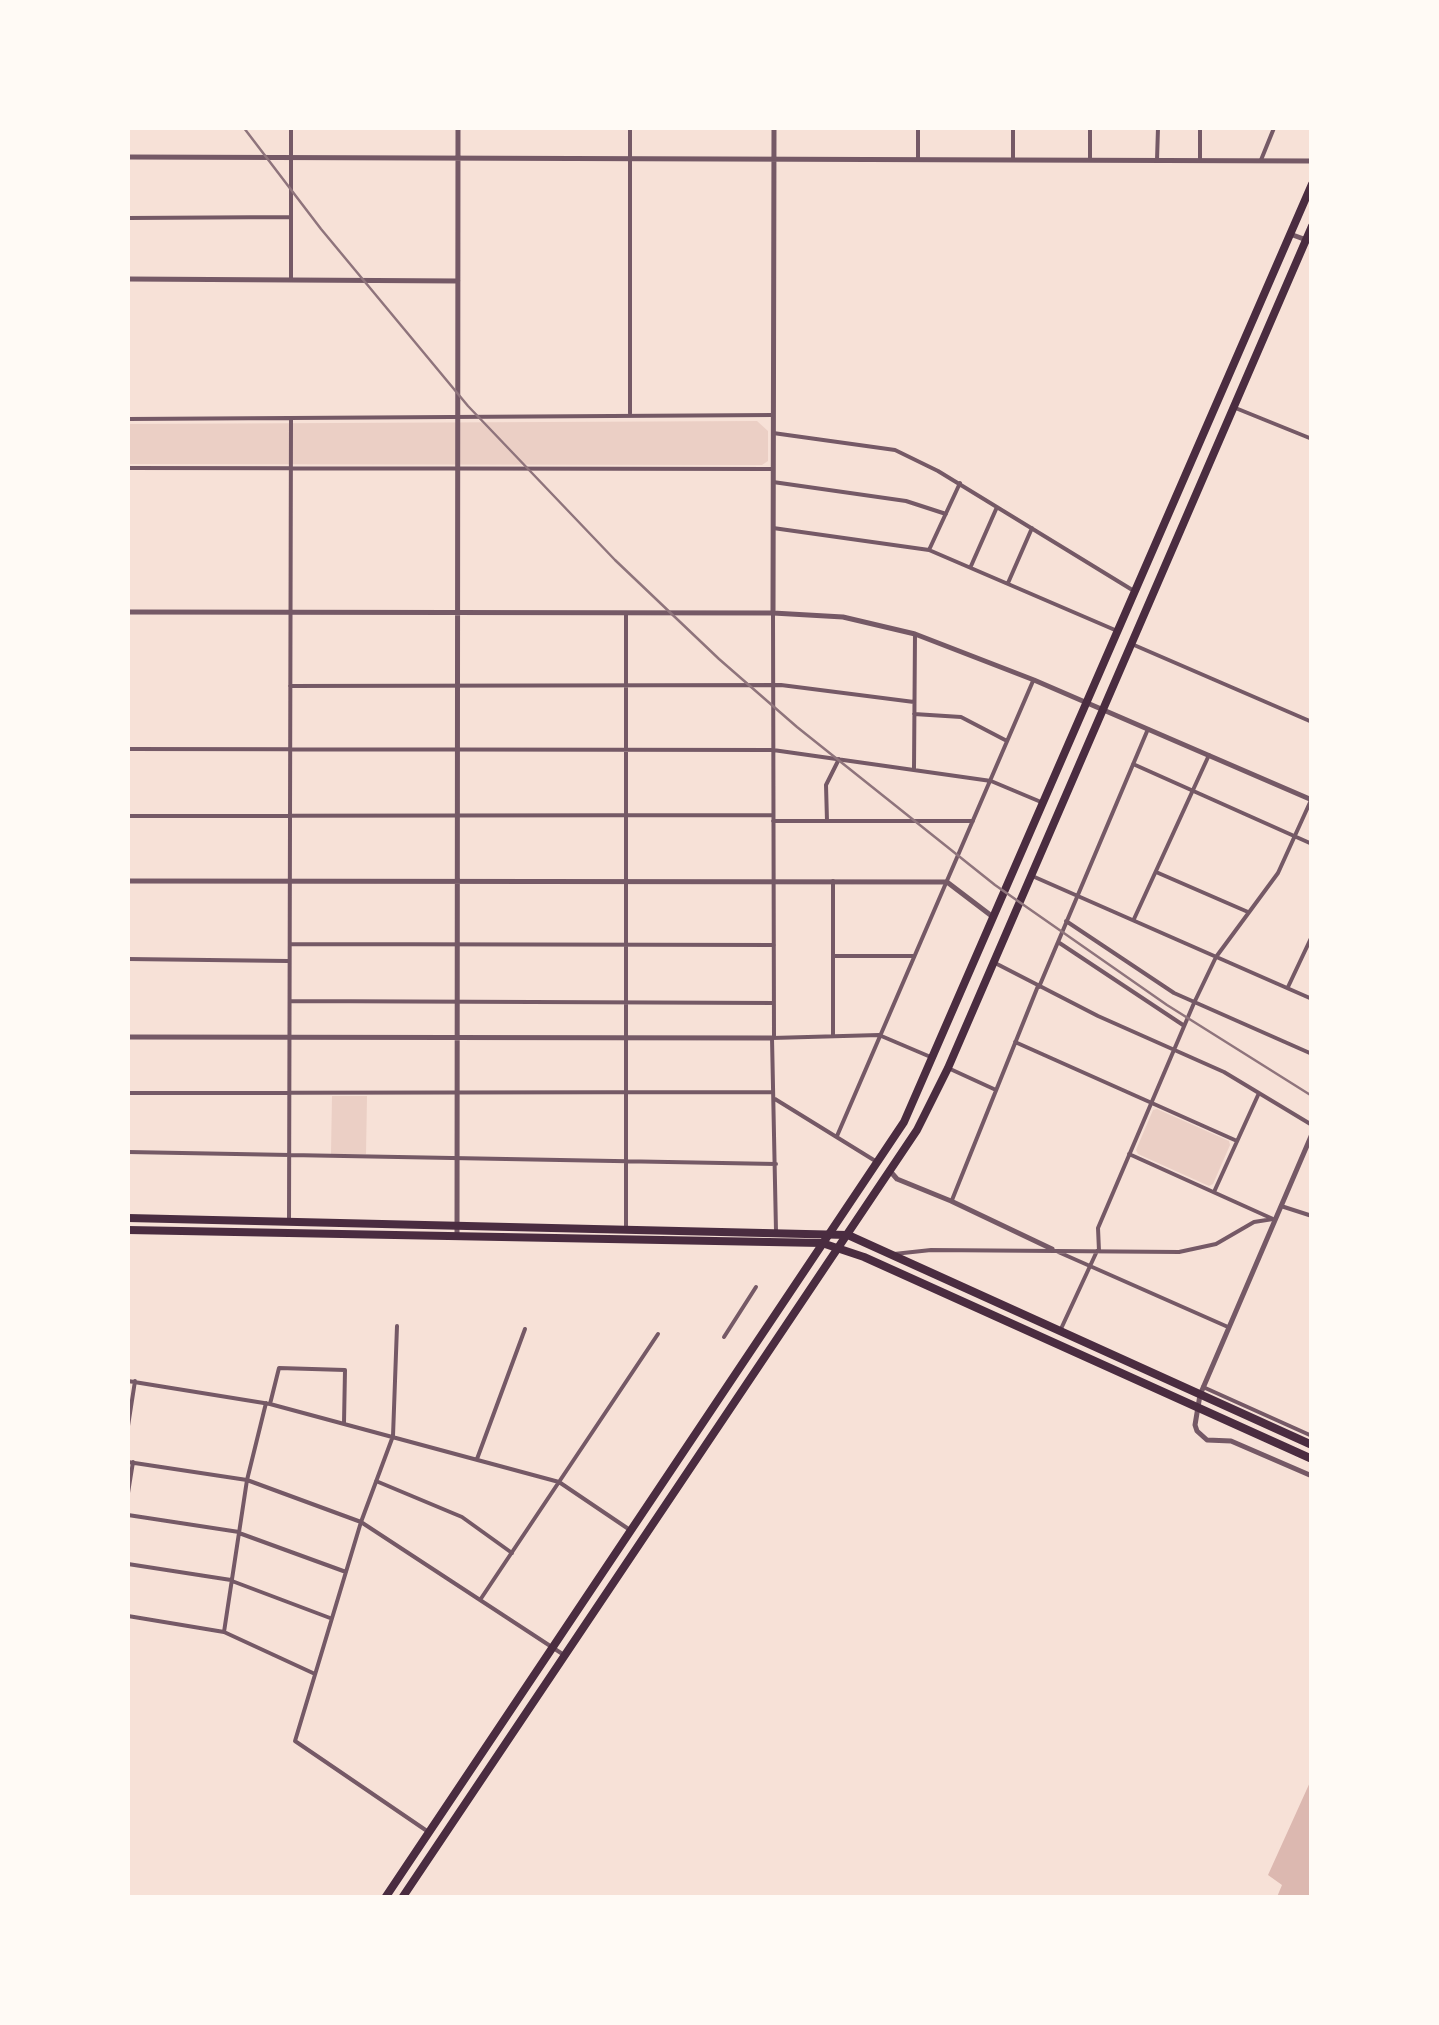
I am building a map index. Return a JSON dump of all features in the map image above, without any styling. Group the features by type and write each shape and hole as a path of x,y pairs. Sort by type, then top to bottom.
{"main road":[{"path":"385,1898 904,1122 1312,184"},
{"path":"402,1898 917,1130 948,1068 1312,226"},
{"path":"128,1218 848,1235 1312,1444"},
{"path":"128,1230 840,1246 1312,1458"}],"street":[{"path":"291,128 291,280"},
{"path":"457,1236 458,128"},
{"path":"630,128 630,415"},
{"path":"774,128 776,1231"},
{"path":"918,128 918,160"},
{"path":"1013,128 1013,160"},
{"path":"1090,128 1090,160"},
{"path":"1157,160 1158,128"},
{"path":"1200,128 1200,160"},
{"path":"1261,160 1274,128"},
{"path":"128,157 1312,161"},
{"path":"128,218 291,217"},
{"path":"1290,234 1308,241"},
{"path":"128,279 458,281"},
{"path":"1233,406 1312,439"},
{"path":"128,419 773,416"},
{"path":"289,1222 290,419"},
{"path":"773,433 896,450 960,484 1136,592"},
{"path":"128,468 773,468"},
{"path":"773,482 906,501 946,514"},
{"path":"929,550 960,484"},
{"path":"970,568 998,507"},
{"path":"773,528 929,550 1118,632"},
{"path":"1008,584 1032,528"},
{"path":"128,612 772,613 842,618 915,634 1103,708 1311,799 1278,874 1216,957 1194,1003 1098,1228 1098,1251 1060,1331"},
{"path":"626,612 626,1228"},
{"path":"914,769 915,634"},
{"path":"1130,643 1312,722"},
{"path":"837,1136 1034,680"},
{"path":"290,686 773,685 914,702"},
{"path":"914,714 961,717 1008,741"},
{"path":"952,1201 1148,728"},
{"path":"128,750 773,750 990,781 1044,804"},
{"path":"1134,920 1209,755"},
{"path":"827,821 826,785 840,759"},
{"path":"1134,764 1312,844"},
{"path":"128,816 626,816 973,822"},
{"path":"1156,872 1248,912"},
{"path":"1030,875 1312,1000"},
{"path":"128,880 946,882 995,918"},
{"path":"833,881 833,1036"},
{"path":"1066,921 1174,993 1312,1054"},
{"path":"1287,989 1312,936"},
{"path":"1058,942 1184,1026"},
{"path":"290,944 774,946"},
{"path":"833,956 914,956"},
{"path":"128,959 290,961"},
{"path":"992,962 1224,1072 1312,1124"},
{"path":"290,1001 774,1003"},
{"path":"128,1037 879,1035 934,1058"},
{"path":"1015,1042 1237,1141"},
{"path":"948,1068 996,1090"},
{"path":"128,1093 626,1092 774,1096 877,1162"},
{"path":"1214,1192 1259,1093"},
{"path":"1312,1134 1201,1391 1195,1425 1201,1436 1231,1441 1312,1476"},
{"path":"128,1152 776,1164"},
{"path":"1130,1154 1274,1219"},
{"path":"890,1171 897,1179 1228,1327"},
{"path":"1280,1206 1312,1216"},
{"path":"889,1255 930,1250 1052,1249 1161,1253 1198,1249 1254,1222 1274,1219"},
{"path":"724,1337 756,1288"},
{"path":"397,1326 393,1436 361,1522 295,1741 429,1832"},
{"path":"477,1459 525,1329"},
{"path":"480,1600 658,1334"},
{"path":"224,1632 247,1480 279,1368 345,1370 344,1423"},
{"path":"128,1381 268,1403 559,1482 630,1530"},
{"path":"128,1426 135,1381"},
{"path":"1201,1391 1312,1436"},
{"path":"128,1493 130,1462 247,1480 361,1522 565,1655"},
{"path":"376,1481 462,1518 512,1553"},
{"path":"128,1515 239,1533 346,1572"},
{"path":"128,1564 232,1580 332,1619"},
{"path":"128,1616 224,1632 316,1674"}],"shaded area":[{"path":"757,421 768,431 768,461 762,465 128,464 128,424"},
{"path":"332,1096 367,1096 366,1154 331,1154"},
{"path":"1153,1110 1229,1141 1213,1184 1209,1186 1138,1154 1136,1150"},
{"path":"1311,1780 1311,1897 1277,1897 1282,1885 1268,1875"}],"railway":[{"path":"244,128 321,229 468,406 615,560 719,659 797,727 995,885 1167,1005 1312,1096"}]}
